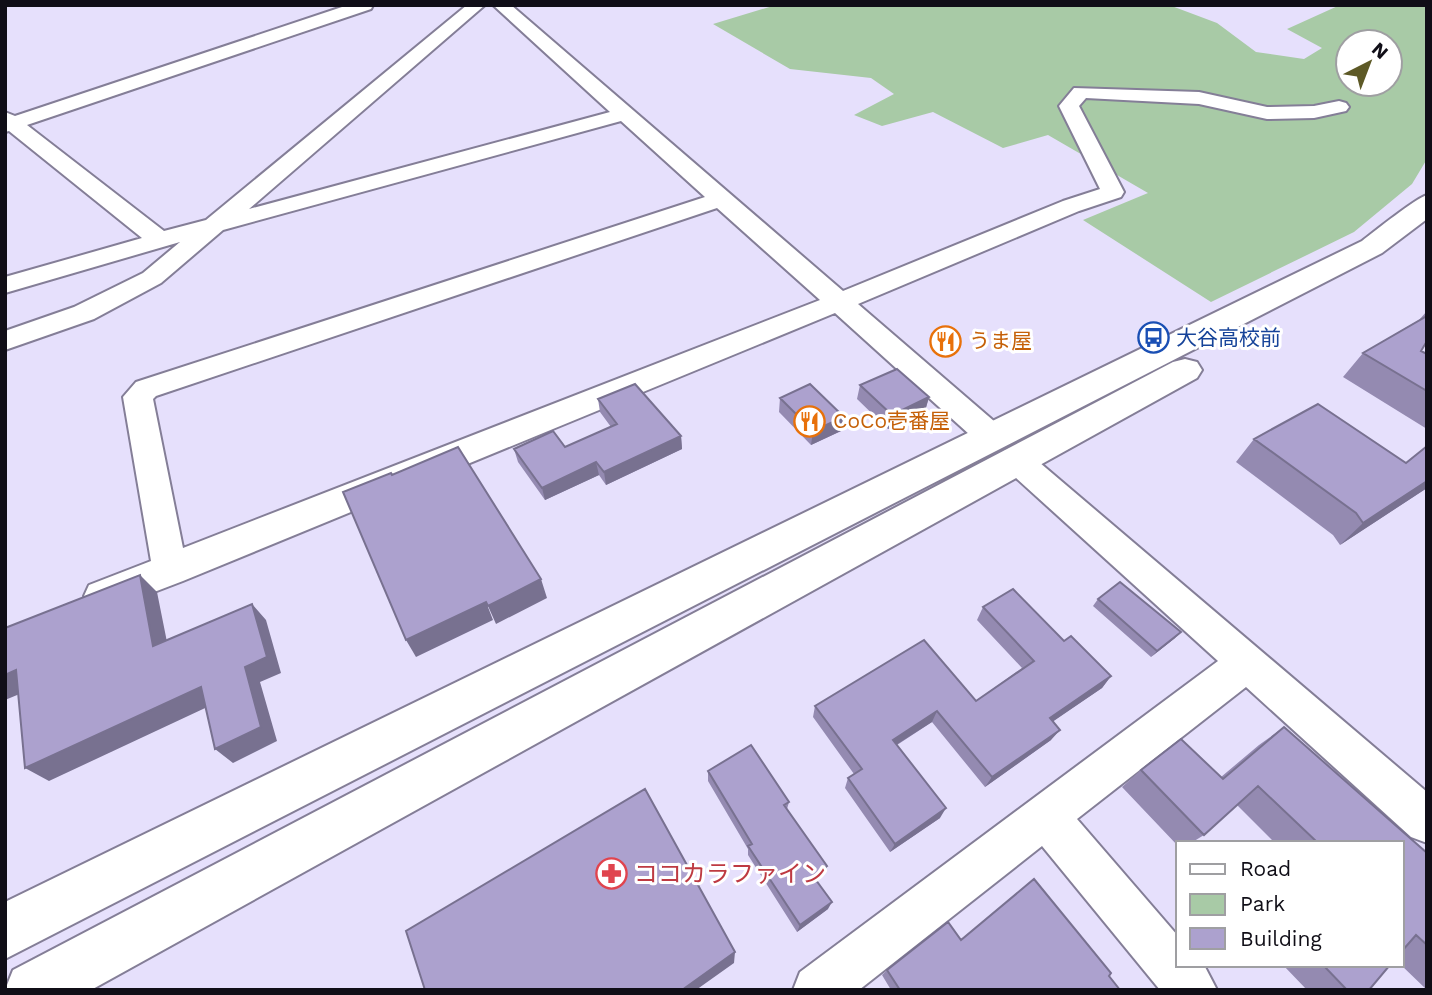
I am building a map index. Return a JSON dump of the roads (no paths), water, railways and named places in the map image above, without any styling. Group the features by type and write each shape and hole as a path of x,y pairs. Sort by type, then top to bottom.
{"street":[{"path":"8,123 365,5"},
{"path":"5,341 84,313 142,284 477,5"},
{"path":"501,5 1427,821"},
{"path":"69,609 839,303 1071,206 1113,192 1069,106 1081,92 1199,98 1267,113 1314,112 1339,107"},
{"path":"5,285 160,240 625,114"},
{"path":"8,123 160,240"},
{"path":"170,570 138,397 146,389 721,199"},
{"path":"33,990 1003,447 1372,247 1414,217 1427,203"},
{"path":"5,931 1003,447 1396,260 1427,239"},
{"path":"818,990 1246,663"},
{"path":"1045,816 1192,990"}],"place":[{"name":"大谷高校前","path":"1153,338"},
{"name":"うま屋","path":"946,341"},
{"name":"CoCo壱番屋","path":"810,421"},
{"name":"ココカラファイン","path":"611,874"}]}
